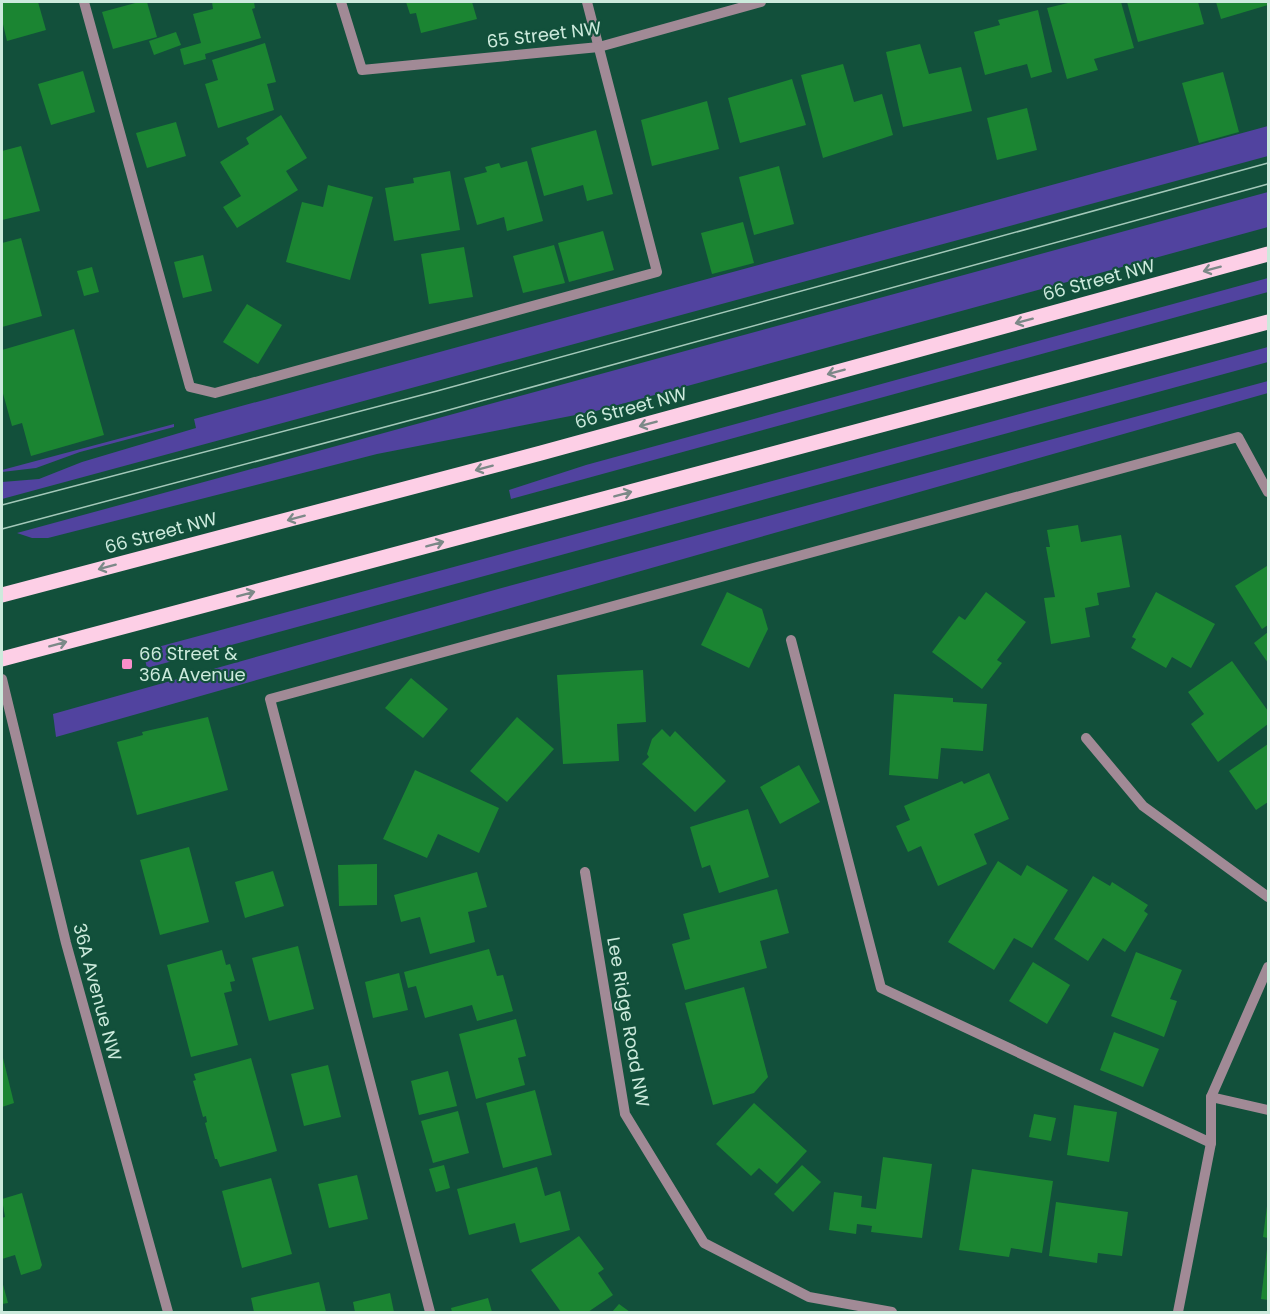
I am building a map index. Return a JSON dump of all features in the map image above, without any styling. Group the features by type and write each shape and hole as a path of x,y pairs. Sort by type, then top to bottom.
{"main road":[{"name":"66 Street NW","path":"2,595 541,453 1269,254"},
{"path":"2,659 1269,322"}],"street":[{"path":"84,2 190,387 214,393 657,272 587,2"},
{"name":"65 Street NW","path":"341,2 362,70 599,47 761,2"},
{"path":"430,1312 270,699 1238,437 1269,492"},
{"path":"791,640 881,988 1211,1143"},
{"name":"36A Avenue NW","path":"2,679 66,943 168,1312"},
{"path":"1086,738 1143,806 1269,897"},
{"name":"Lee Ridge Road NW","path":"585,872 626,1114 704,1243 810,1297 892,1312"},
{"path":"1178,1312 1211,1143 1212,1097 1269,967"},
{"path":"1212,1097 1269,1110"}],"shaded area":[{"path":"1268,126 1268,156 2,499 2,482 39,479 82,462 196,428 194,419"},
{"path":"1268,192 1268,227 596,411 377,454 48,538 32,538 17,533"},
{"path":"1268,278 1268,292 511,499 509,490 586,465"},
{"path":"1268,347 1268,362 147,668 143,651"},
{"path":"1268,381 1268,393 56,737 53,714 498,589"},
{"path":"174,424 174,427 80,452 36,468 2,472 2,470"}],"building":[{"path":"2,2 38,2 46,30 7,41 2,20"},
{"path":"147,2 157,37 113,49 102,12"},
{"path":"212,2 254,2 255,8 252,9 261,38 205,54 206,59 184,65 180,49 201,43 193,14 213,9"},
{"path":"406,2 472,2 477,19 421,33 416,13 410,14"},
{"path":"1072,2 1121,2 1134,48 1094,59 1098,70 1067,79 1047,8"},
{"path":"1127,2 1198,2 1204,24 1138,42"},
{"path":"1216,2 1268,2 1268,5 1221,19"},
{"path":"1038,10 1052,72 1031,78 1027,64 985,75 974,32 1000,25 998,20"},
{"path":"176,32 181,45 154,55 149,41"},
{"path":"265,43 276,82 267,84 274,110 218,128 205,84 218,80 212,60"},
{"path":"920,44 929,74 961,67 972,111 903,127 886,52"},
{"path":"843,64 854,102 882,94 893,135 823,158 801,75"},
{"path":"83,71 95,112 51,125 38,84"},
{"path":"1223,72 1239,132 1199,143 1182,83"},
{"path":"792,79 806,125 740,143 728,98"},
{"path":"707,101 719,149 652,166 641,120"},
{"path":"1027,108 1037,150 997,160 987,118"},
{"path":"281,115 307,158 286,171 298,190 237,228 223,207 241,196 220,162 249,144 246,138"},
{"path":"176,122 186,156 147,168 136,133"},
{"path":"596,130 613,194 587,201 583,185 544,196 531,148"},
{"path":"21,146 40,211 2,220 2,151"},
{"path":"527,161 543,221 507,231 504,217 477,225 464,178 487,172 485,167 499,163 501,168"},
{"path":"779,166 794,224 754,235 739,177"},
{"path":"450,171 460,230 394,241 385,188 414,183 413,178"},
{"path":"328,185 373,197 350,280 286,262 302,202 323,207"},
{"path":"743,222 754,263 712,274 701,233"},
{"path":"603,231 614,270 569,282 558,243"},
{"path":"21,238 42,316 2,327 2,243"},
{"path":"554,245 565,283 523,293 513,256"},
{"path":"464,247 473,297 429,304 421,254"},
{"path":"203,255 212,291 183,298 174,262"},
{"path":"92,267 99,292 84,296 77,271"},
{"path":"247,304 282,325 258,364 223,342"},
{"path":"74,329 104,435 31,456 22,423 12,426 2,390 2,350"},
{"path":"1078,525 1081,542 1121,535 1130,587 1097,593 1099,605 1085,608 1090,637 1051,644 1044,598 1055,597 1046,547 1050,547 1047,530"},
{"path":"1267,566 1268,625 1262,629 1235,586"},
{"path":"727,592 762,609 768,629 749,668 701,645"},
{"path":"986,592 1026,622 997,660 1002,663 982,689 932,652 959,616 965,620"},
{"path":"1156,592 1215,624 1191,668 1172,657 1166,668 1131,648 1136,639 1132,637"},
{"path":"1268,632 1268,663 1254,643"},
{"path":"1232,661 1268,711 1268,724 1218,762 1191,724 1204,714 1188,692"},
{"path":"643,670 646,722 617,724 619,761 563,764 557,675"},
{"path":"411,678 448,709 423,738 385,708"},
{"path":"894,694 953,698 953,702 987,704 983,751 941,748 938,779 889,775"},
{"path":"208,717 228,790 137,815 117,742 143,735 142,732"},
{"path":"517,717 554,749 507,802 470,771"},
{"path":"662,729 670,737 675,731 726,781 695,812 642,764 649,757 647,754 652,739"},
{"path":"1268,744 1268,802 1256,810 1229,771"},
{"path":"799,765 820,802 780,824 760,787"},
{"path":"415,770 499,808 479,853 438,834 427,858 383,839"},
{"path":"989,773 1009,819 974,834 987,864 938,886 921,846 908,852 896,826 910,820 904,806 962,781 964,784"},
{"path":"748,809 769,877 719,893 710,865 702,868 690,827"},
{"path":"189,847 209,922 160,935 140,860"},
{"path":"998,861 1021,876 1027,865 1068,890 1032,948 1014,938 994,970 948,942"},
{"path":"377,864 377,905 339,906 338,865"},
{"path":"273,871 284,906 245,918 235,882"},
{"path":"477,872 487,907 468,912 475,942 430,954 420,917 401,922 394,895"},
{"path":"1093,876 1110,886 1112,882 1148,905 1144,911 1148,914 1125,952 1103,938 1088,961 1054,939"},
{"path":"777,889 789,933 760,941 767,968 685,990 672,944 690,939 683,914"},
{"path":"298,946 314,1009 269,1021 252,958"},
{"path":"489,949 497,976 503,975 513,1011 477,1021 472,1005 425,1018 416,986 408,988 404,972"},
{"path":"222,950 226,965 230,964 235,981 230,982 232,991 224,993 238,1045 191,1057 167,965"},
{"path":"1136,952 1182,970 1170,999 1177,1001 1164,1037 1111,1016"},
{"path":"1033,962 1070,985 1047,1024 1009,1001"},
{"path":"399,973 408,1010 373,1018 365,982"},
{"path":"744,987 768,1077 754,1093 713,1105 685,1003"},
{"path":"516,1019 526,1056 518,1058 525,1085 476,1099 459,1034"},
{"path":"1114,1032 1159,1049 1143,1087 1100,1070"},
{"path":"2,1054 14,1103 2,1107"},
{"path":"251,1058 277,1151 220,1167 215,1159 205,1123 207,1122 206,1116 203,1117 193,1081 196,1080 194,1074"},
{"path":"328,1065 341,1117 304,1126 291,1074"},
{"path":"448,1071 457,1106 419,1115 411,1081"},
{"path":"535,1090 552,1155 503,1168 486,1103"},
{"path":"754,1103 807,1151 777,1184 759,1168 751,1176 716,1144"},
{"path":"1074,1105 1117,1112 1109,1162 1067,1155"},
{"path":"458,1111 469,1153 433,1163 421,1121"},
{"path":"1034,1114 1056,1118 1051,1141 1029,1137"},
{"path":"883,1157 932,1164 922,1238 871,1232 872,1226 857,1224 856,1234 829,1230 834,1192 862,1196 861,1207 876,1209"},
{"path":"444,1165 450,1188 436,1192 429,1169"},
{"path":"802,1165 821,1182 793,1212 774,1194"},
{"path":"537,1167 545,1196 560,1191 570,1230 520,1243 515,1223 469,1235 457,1189"},
{"path":"972,1169 1053,1181 1042,1253 1011,1248 1009,1257 959,1250"},
{"path":"357,1175 368,1219 329,1228 318,1184"},
{"path":"271,1178 292,1254 242,1268 222,1191"},
{"path":"22,1193 42,1265 40,1269 21,1275 15,1255 2,1259 2,1218 5,1217 2,1199"},
{"path":"1056,1202 1128,1212 1122,1256 1098,1253 1097,1263 1049,1256"},
{"path":"1268,1206 1268,1238 1263,1237"},
{"path":"579,1236 604,1269 598,1273 613,1295 588,1312 561,1312 531,1270"},
{"path":"1268,1250 1268,1300 1261,1299"},
{"path":"2,1281 8,1303 2,1304"},
{"path":"319,1282 326,1312 254,1312 251,1298"},
{"path":"390,1293 394,1312 355,1312 353,1302"},
{"path":"488,1298 492,1312 452,1312 451,1308"},
{"path":"619,1304 630,1312 612,1312"}],"tram line":[{"path":"2,505 437,391 1268,163"},
{"path":"2,529 445,411 1268,184"}],"place":[{"name":"66 Street & 36A Avenue","path":"127,664"}]}
